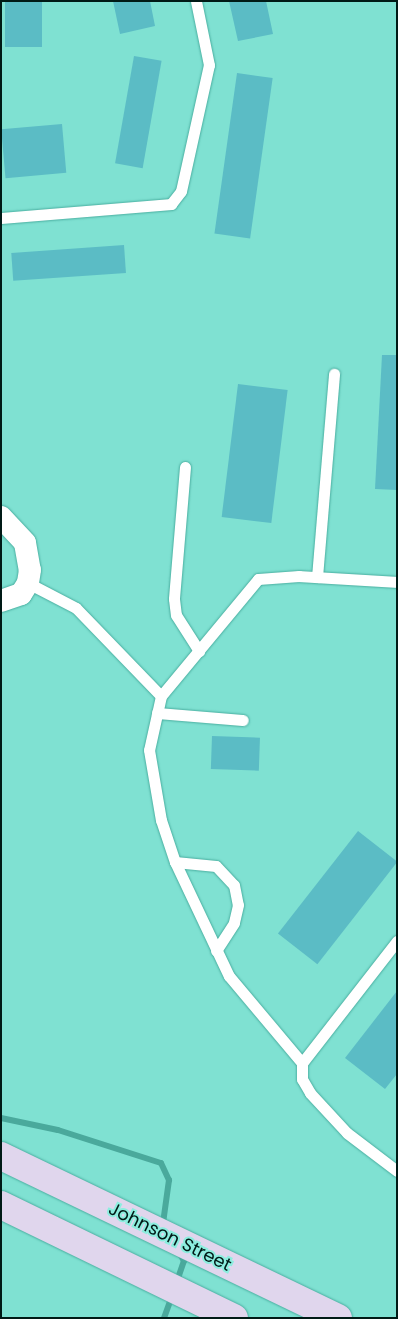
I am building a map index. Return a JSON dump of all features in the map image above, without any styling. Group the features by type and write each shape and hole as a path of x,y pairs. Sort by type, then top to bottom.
{"main road":[{"name":"Johnson Street","path":"1,1156 338,1318"},
{"path":"1,1205 234,1318"}],"street":[{"path":"1,517 25,543 28,583 20,594 1,601"}],"lane":[{"path":"1,218 171,204 181,191 209,65 196,1"},
{"path":"317,577 334,374"},
{"path":"185,467 174,599 176,615 199,651"},
{"path":"302,1063 230,976 216,951 175,862 162,820 150,750 157,713 161,696 258,579 317,577 397,582"},
{"path":"28,583 76,608 161,696"},
{"path":"157,713 243,720"},
{"path":"175,862 216,866 234,885 238,905 234,923 216,951"},
{"path":"395,1166 347,1134 310,1093 302,1079 302,1063 397,941"}],"building":[{"path":"5,1 42,1 42,47 5,47"},
{"path":"113,1 150,1 155,26 120,34"},
{"path":"229,1 266,1 273,34 238,41"},
{"path":"134,56 162,61 143,168 115,163"},
{"path":"237,73 273,78 250,238 214,233"},
{"path":"62,124 66,173 6,178 1,129"},
{"path":"124,245 126,273 13,281 11,253"},
{"path":"382,355 397,355 397,490 375,489"},
{"path":"238,384 288,390 271,523 222,517"},
{"path":"212,736 260,738 259,771 211,769"},
{"path":"358,831 397,862 317,964 278,933"},
{"path":"397,991 397,1074 385,1089 345,1058"}],"waterway":[{"path":"1,1118 58,1130 161,1163 169,1180 163,1223"},
{"path":"176,1284 184,1261 179,1252"},
{"path":"164,1318 172,1296"}]}
